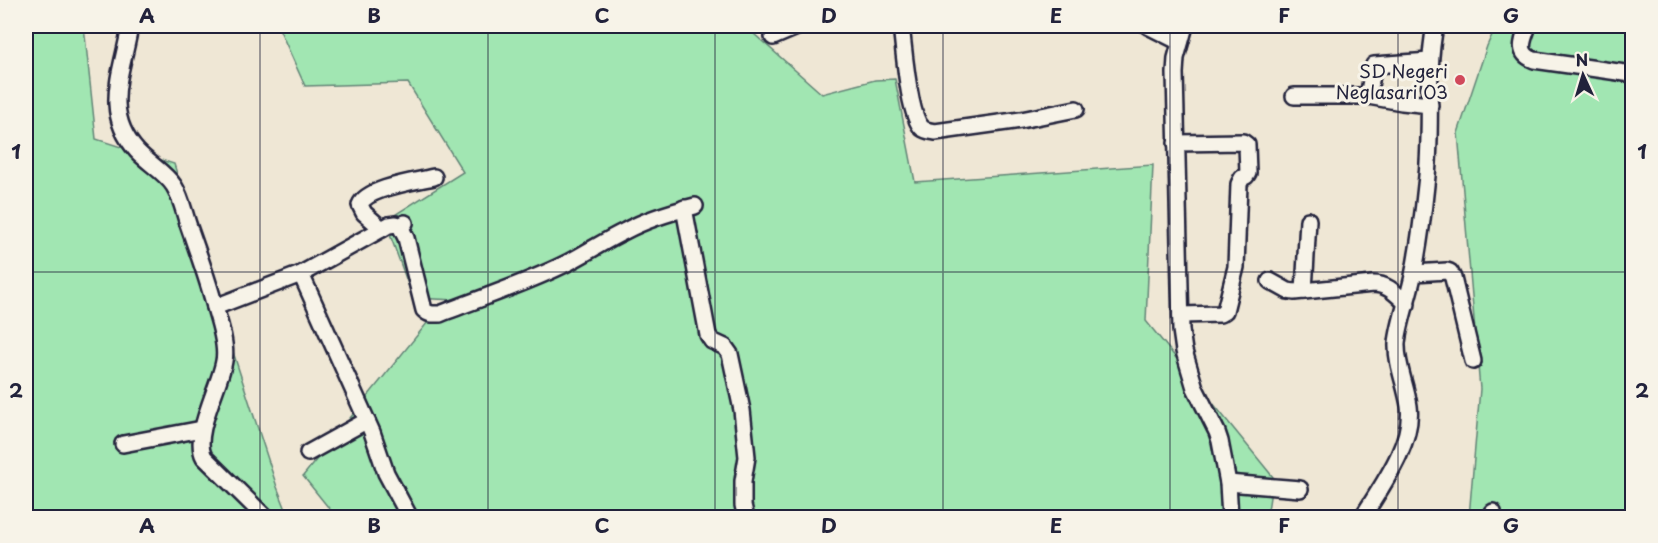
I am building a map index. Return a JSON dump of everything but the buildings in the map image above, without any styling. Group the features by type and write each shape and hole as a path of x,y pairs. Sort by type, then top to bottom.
{"street":[{"path":"130,26 118,78 117,113 136,150 175,187 215,307 224,342 225,358 202,429 201,449 204,457 266,518"},
{"path":"773,37 799,26"},
{"path":"901,26 911,97 923,129 935,132 1021,120 1076,109"},
{"path":"1148,26 1180,42"},
{"path":"1185,26 1176,58 1175,73 1181,315 1184,351 1195,388 1217,432 1227,483 1230,518"},
{"path":"1362,518 1395,464 1408,428 1410,409 1399,365 1397,341 1414,273 1428,174 1430,61 1435,26"},
{"path":"1528,26 1522,44 1524,55 1527,57 1534,60 1632,74"},
{"path":"1368,96 1374,64 1430,61"},
{"path":"1294,96 1368,96 1430,105"},
{"path":"1176,142 1243,142 1248,145 1248,173 1242,177 1239,184 1236,267 1225,311 1220,314 1181,315"},
{"path":"382,230 364,213 360,205 363,200 373,194 400,185 434,177"},
{"path":"215,307 301,274 393,224 403,224 424,310 427,313 440,314 569,262 628,229 658,216 689,207 708,335 712,341 725,347 730,354 742,410 747,457 743,481 743,505 746,518"},
{"path":"1304,291 1308,220"},
{"path":"1414,273 1450,272 1454,278 1473,361"},
{"path":"301,274 372,432 386,473 410,518"},
{"path":"1270,281 1288,291 1383,284 1407,304"},
{"path":"308,453 366,421"},
{"path":"123,444 202,429"},
{"path":"1227,483 1300,489"}],"green space":[{"path":"26,26 84,26 96,139 174,164 219,309 277,487 289,517 26,517"},
{"path":"278,26 750,26 753,33 822,94 875,80 895,79 915,182 1153,165 1146,321 1273,477 1267,517 336,517 303,476 432,317 456,300 413,298 385,221 463,172 408,83 305,86"},
{"path":"1496,26 1632,26 1632,517 1469,517 1480,389 1458,133"}],"place":[{"name":"SD Negeri Neglasari 03","path":"1460,80"}]}
